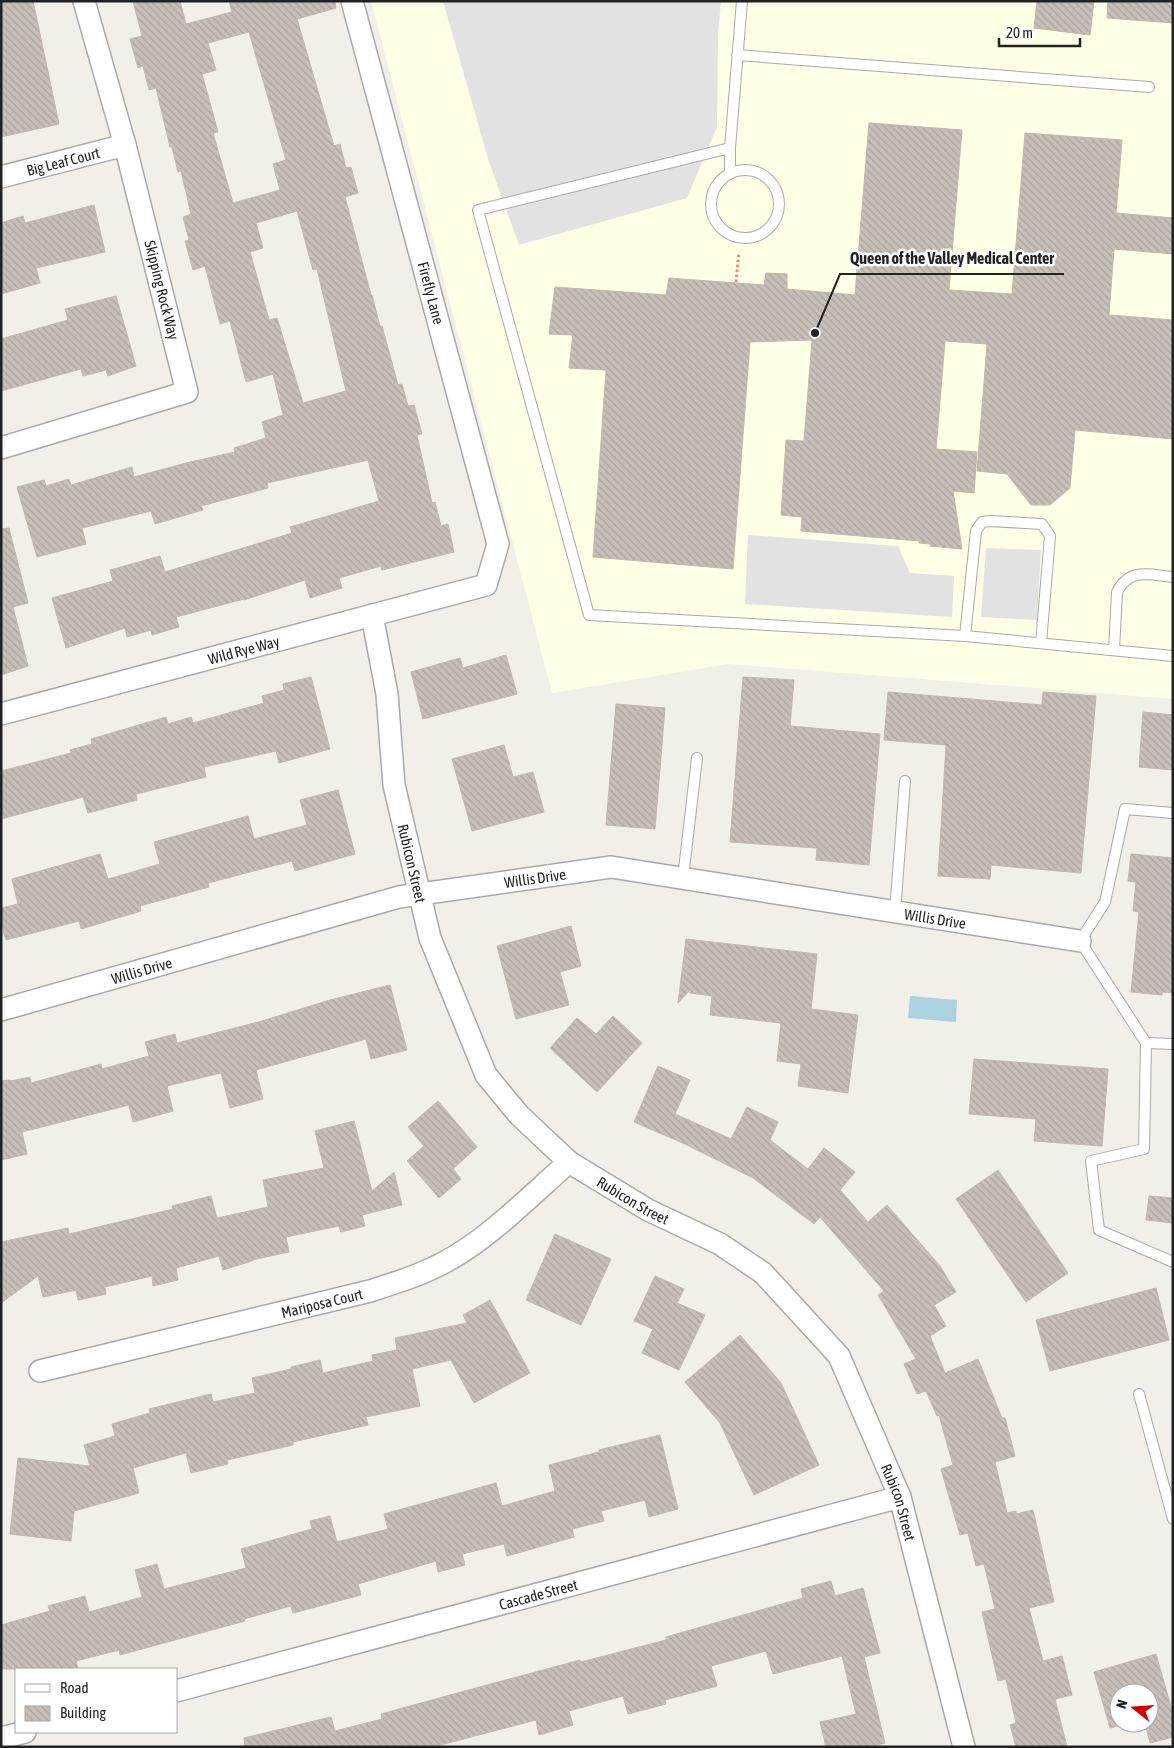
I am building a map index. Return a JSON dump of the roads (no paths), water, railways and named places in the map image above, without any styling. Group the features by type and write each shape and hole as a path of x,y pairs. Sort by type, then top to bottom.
{"street":[{"name":"Skipping Rock Way","path":"1,448 187,392 125,145 84,1"},
{"name":"Firefly Lane","path":"352,1 498,544 486,584"},
{"name":"Big Leaf Court","path":"1,177 125,145"},
{"name":"Wild Rye Way","path":"1,714 486,584"},
{"name":"Rubicon Street","path":"372,615 387,694 394,785 430,938 486,1075 519,1115 569,1162 648,1210 720,1244 763,1273 839,1356 900,1497 964,1747"},
{"name":"Willis Drive","path":"1,1010 399,897 611,867 1080,941"},
{"name":"Mariposa Court","path":"40,1371 370,1291 404,1280 445,1262 482,1238 569,1162"},
{"name":"Cascade Street","path":"178,1690 900,1497"},
{"path":"1,1738 21,1733"}],"lane":[{"path":"730,174 730,148 742,1"},
{"path":"737,56 1149,87"},
{"path":"730,148 478,210 589,615 965,636 1173,656"},
{"path":"740,170 752,170 762,174 771,181 777,190 779,212 767,231 757,236 736,237 725,232 717,224 712,213 711,201 714,190 720,180 730,174 740,170"},
{"path":"965,636 976,531 982,522 1042,524 1050,536 1041,642"},
{"path":"1114,650 1117,592 1121,584 1136,575 1173,577"},
{"path":"683,878 697,758"},
{"path":"895,912 905,781"},
{"path":"1173,813 1125,809 1105,902 1080,941 1146,1043 1144,1149 1091,1161 1099,1230 1173,1262"},
{"path":"1146,1043 1173,1044"},
{"path":"1139,1394 1173,1519"}],"water":[{"path":"910,996 957,1000 956,1022 908,1018"}],"place":[{"name":"Queen of the Valley Medical Center","path":"815,333"}]}
